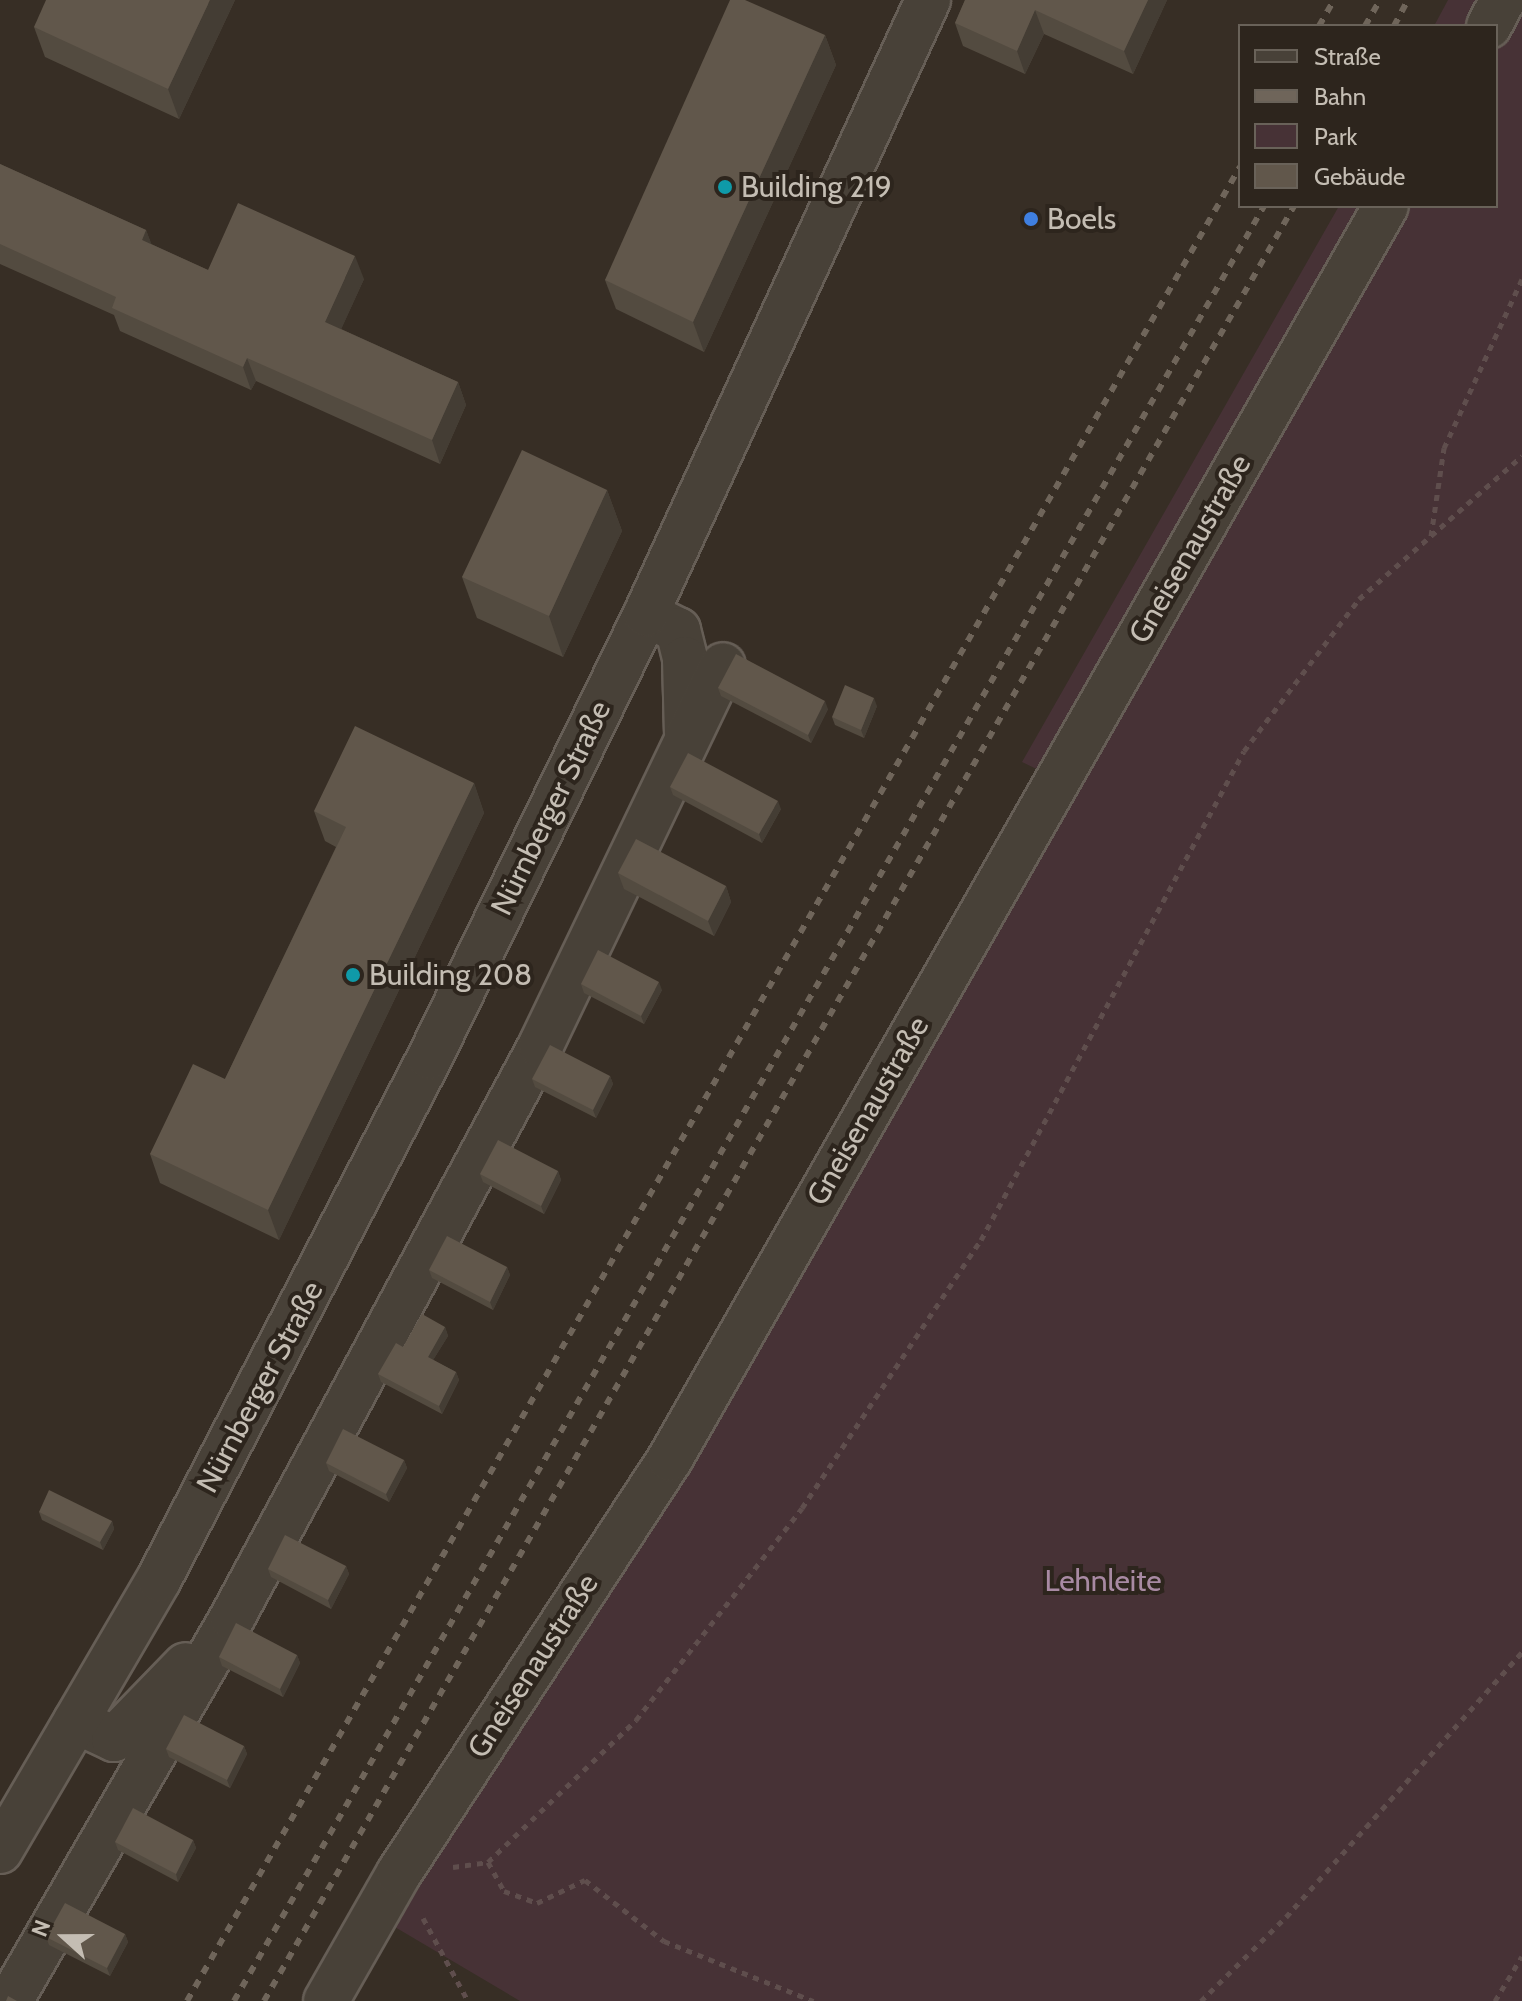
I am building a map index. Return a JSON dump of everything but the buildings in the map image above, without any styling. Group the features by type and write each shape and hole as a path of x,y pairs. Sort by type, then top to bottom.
{"street":[{"name":"Nürnberger Straße","path":"0,1851 159,1579 286,1340 646,614 928,0"},
{"path":"1490,24 1503,0"},
{"name":"Gneisenaustraße","path":"326,2001 399,1873 670,1459 1385,208"},
{"path":"646,614 678,630 685,659 687,743"},
{"path":"10,2001 232,1618 541,1045 723,665"},
{"path":"76,1721 114,1739 232,1618"}],"path":[{"path":"1431,536 1444,448 1522,279"},
{"path":"468,2001 399,1873 488,1862 636,1720 802,1508 981,1240 1244,751 1359,599 1522,456"},
{"path":"1201,2001 1286,1917 1522,1652"},
{"path":"488,1862 504,1891 537,1903 585,1880 664,1941 813,2001"},
{"path":"1495,2001 1522,1956"}],"green space":[{"name":"Lehnleite","path":"1448,0 1522,0 1522,2001 520,2001 383,1920 800,1277 1072,786 1022,762 1338,208 1498,208 1498,24 1435,24"}],"railway":[{"path":"1320,24 1334,0"},
{"path":"1366,24 1380,0"},
{"path":"1395,24 1408,0"},
{"path":"187,2001 1238,170"},
{"path":"234,2001 1263,208"},
{"path":"264,2001 1293,208"}],"place":[{"name":"Building 219","path":"725,187"},
{"name":"Boels","path":"1031,219"},
{"name":"Building 208","path":"353,975"}]}
